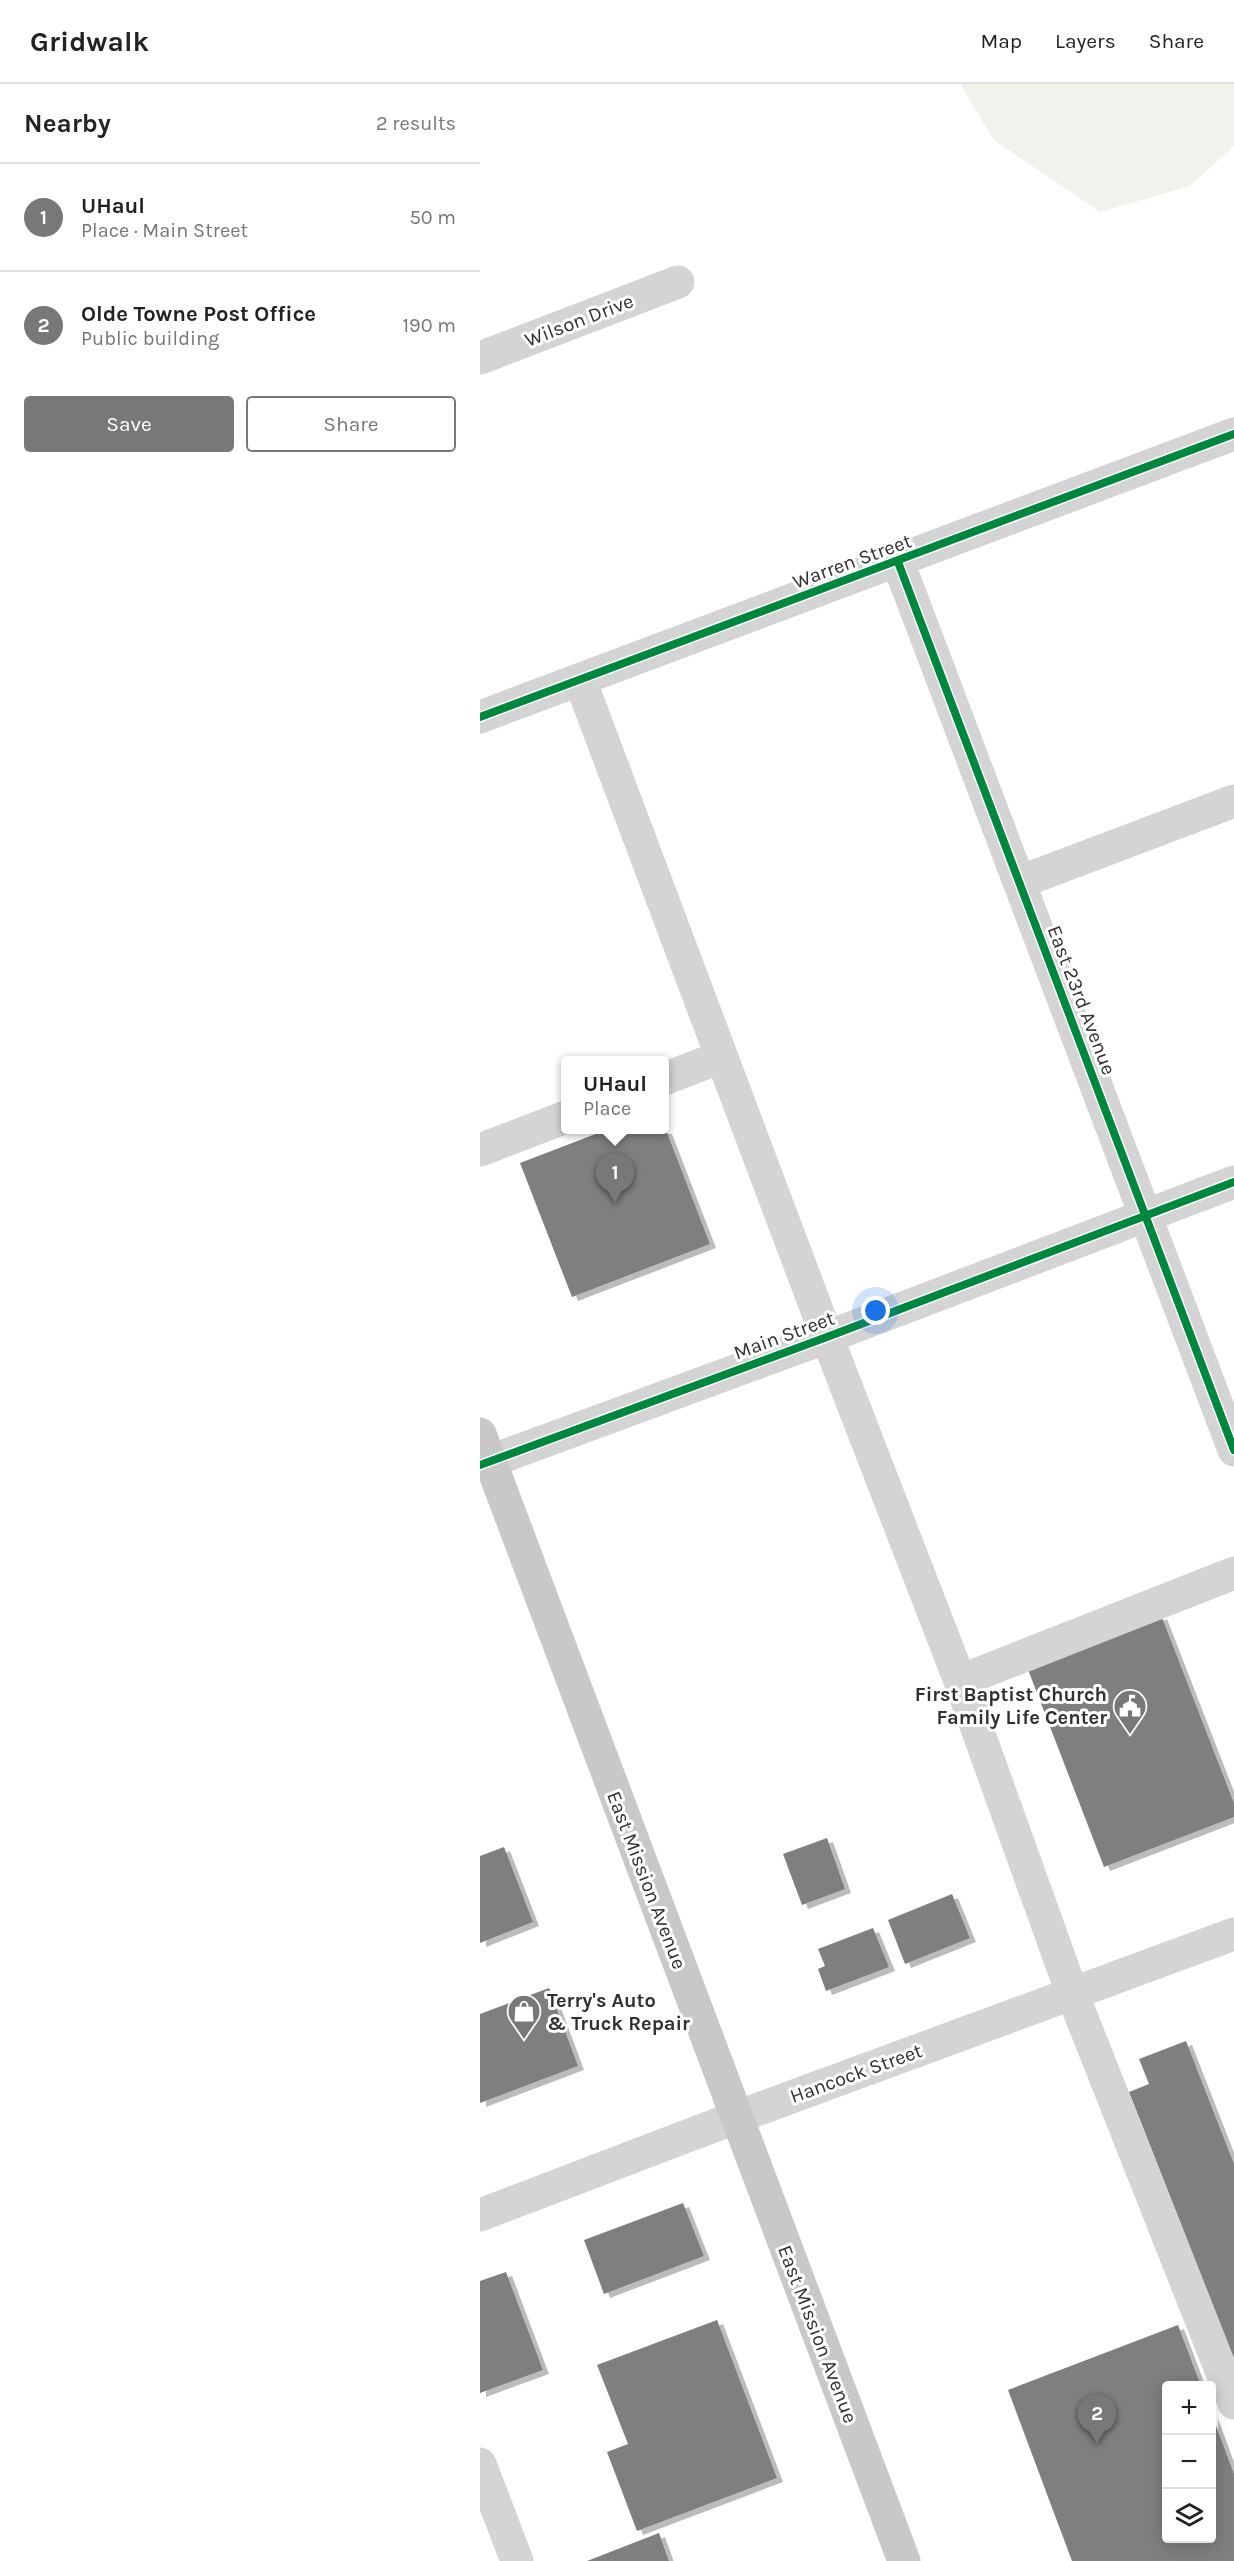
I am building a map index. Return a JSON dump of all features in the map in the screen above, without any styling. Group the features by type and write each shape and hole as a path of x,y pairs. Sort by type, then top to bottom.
{"main road":[{"name":"East Mission Avenue","path":"483,1454 904,2561"}],"street":[{"name":"Wilson Drive","path":"480,358 678,282"},
{"name":"Warren Street","path":"480,717 1234,434"},
{"name":"East 23rd Avenue","path":"898,562 1234,1450"},
{"path":"580,680 827,1337 960,1681 1072,1993 1234,2403"},
{"path":"1020,882 1234,801"},
{"path":"669,1077 721,1057"},
{"path":"480,1150 561,1119"},
{"name":"Main Street","path":"483,1454 827,1337 1234,1182"},
{"path":"960,1681 1234,1573"},
{"name":"Hancock Street","path":"480,2215 737,2117 1234,1934"},
{"path":"480,2464 517,2561"}],"shaded area":[{"path":"960,84 1234,84 1234,146 1190,186 1100,212 994,140"}],"building":[{"path":"596,1134 668,1134 710,1244 572,1297 520,1163"},
{"name":"First Baptist Church Family Life Center","path":"1161,1615 1234,1803 1234,1817 1104,1867 1027,1667"},
{"path":"827,1838 845,1889 802,1905 783,1854"},
{"path":"504,1847 533,1922 480,1943 480,1856"},
{"path":"952,1894 970,1938 905,1964 888,1920"},
{"path":"873,1928 889,1967 826,1991 818,1969 825,1966 818,1949"},
{"name":"Terry's Auto & Truck Repair","path":"549,1988 578,2066 480,2103 480,2014"},
{"path":"1186,2041 1234,2164 1234,2359 1129,2092 1149,2084 1139,2059"},
{"path":"683,2203 704,2256 604,2294 584,2240"},
{"path":"506,2272 543,2370 480,2393 480,2281"},
{"path":"717,2320 777,2478 637,2531 607,2452 628,2444 597,2365"},
{"path":"1178,2325 1199,2381 1162,2381 1162,2543 1216,2543 1216,2426 1234,2474 1234,2561 1072,2561 1008,2390"},
{"path":"659,2533 669,2561 587,2561"}],"cycle path":[{"path":"480,717 1234,434"},
{"path":"898,562 1234,1450"},
{"path":"480,1465 827,1337 1234,1182"}],"place":[{"name":"UHaul","path":"615,1203"},
{"name":"First Baptist Church Family Life Center","path":"1130,1735"},
{"name":"Terry's Auto & Truck Repair","path":"524,2040"},
{"name":"Olde Towne Post Office","path":"1097,2444"}]}
